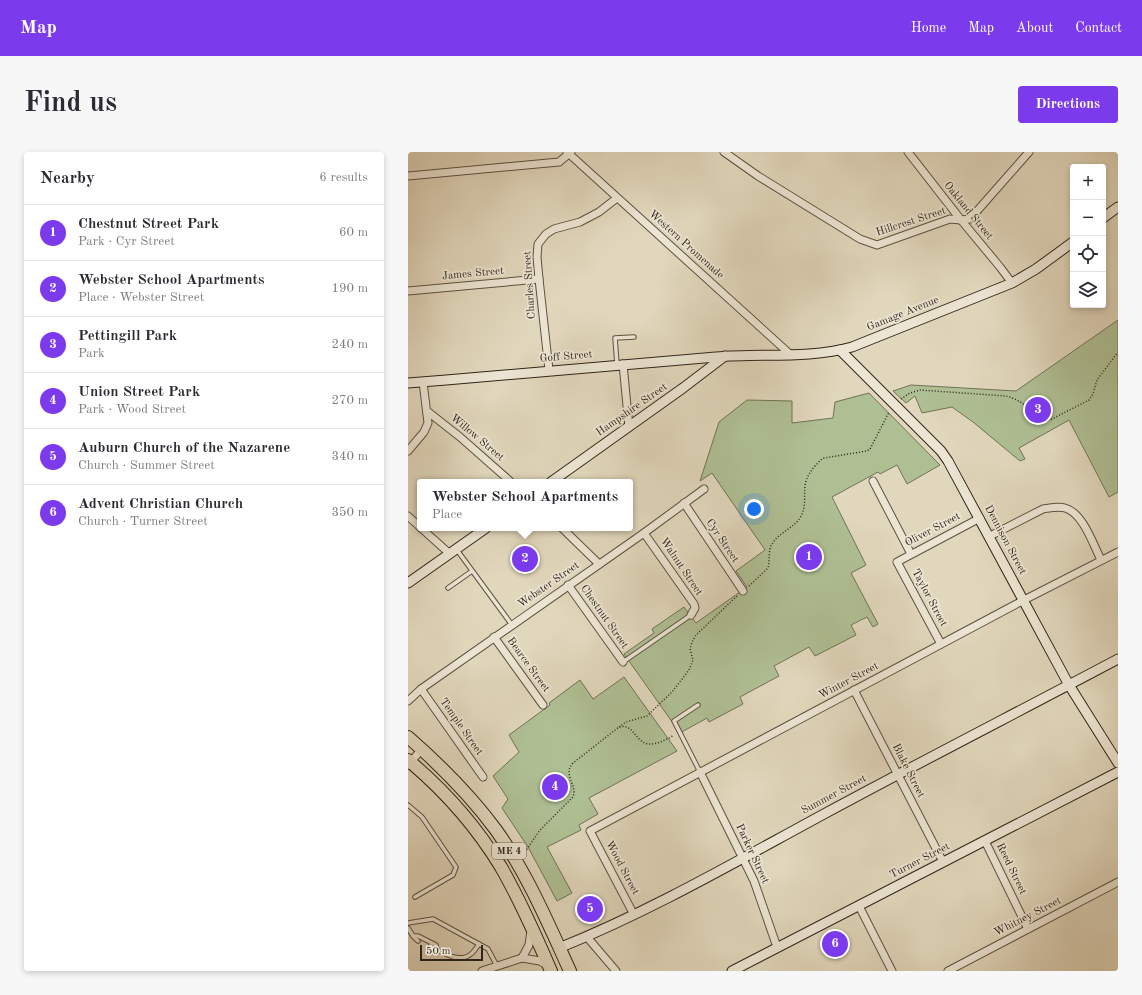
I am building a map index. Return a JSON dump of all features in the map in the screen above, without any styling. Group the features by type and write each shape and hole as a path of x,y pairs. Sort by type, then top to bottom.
{"highway":[{"name":"ME 4","path":"408,737 448,774 497,831 514,858 532,892 570,971"},
{"name":"ME 4","path":"409,762 435,783 479,835 500,866 517,897 550,969"}],"street":[{"name":"Hillcrest Street","path":"724,152 758,176 860,239 877,246 950,219 970,219 1029,152"},
{"name":"Oakland Street","path":"908,152 1012,283"},
{"path":"408,176 559,162 569,153"},
{"name":"Western Promenade","path":"569,153 791,355"},
{"name":"Charles Street","path":"549,370 539,279 538,248 540,239 554,229 580,222 599,212 617,198"},
{"path":"1106,216 1118,207"},
{"name":"Gamage Avenue","path":"725,356 827,353 852,347 1012,283 1036,269 1070,244"},
{"name":"James Street","path":"408,290 539,279"},
{"name":"Dennison Street","path":"840,350 940,451 948,461 1069,684 1118,763"},
{"name":"Goff Street","path":"408,383 725,356"},
{"name":"Hampshire Street","path":"555,479 683,388 725,356"},
{"path":"620,364 629,427"},
{"path":"408,451 426,428 428,418 423,382"},
{"name":"Willow Street","path":"427,411 460,437 508,479"},
{"path":"873,481 911,554"},
{"name":"Webster Street","path":"408,701 421,689 644,533 704,489"},
{"name":"Cyr Street","path":"684,503 742,591"},
{"path":"990,536 1043,509 1065,508 1077,514 1101,560"},
{"path":"408,516 417,525"},
{"name":"Oliver Street","path":"897,562 980,518"},
{"path":"424,531 453,552"},
{"path":"408,583 482,531"},
{"path":"565,531 599,564"},
{"name":"Walnut Street","path":"644,533 694,604 695,608 691,615"},
{"name":"Winter Street","path":"590,831 1024,600 1118,552"},
{"name":"Taylor Street","path":"897,562 941,644"},
{"name":"Chestnut Street","path":"568,585 623,662"},
{"name":"Bearce Street","path":"494,637 543,706"},
{"name":"Summer Street","path":"559,948 587,937 634,915 897,774 1118,659"},
{"name":"Temple Street","path":"421,689 483,777"},
{"name":"Blake Street","path":"854,690 943,862"},
{"path":"409,762 422,749"},
{"name":"Parker Street","path":"700,772 754,881 778,947"},
{"name":"Turner Street","path":"732,971 1118,772"},
{"name":"Wood Street","path":"590,831 634,915"},
{"name":"Reed Street","path":"985,841 1028,929"},
{"name":"Whitney Street","path":"948,971 1118,882"},
{"path":"859,906 892,971"},
{"path":"522,958 529,945 531,928"},
{"path":"587,937 616,971"},
{"path":"482,971 522,958 540,961 550,969"}],"lane":[{"path":"620,364 615,338 634,337"},
{"path":"453,552 472,571 512,625"},
{"path":"448,588 472,571"},
{"path":"623,662 691,615"},
{"path":"698,704 674,720 700,772"},
{"path":"409,808 422,817 456,867 453,875 415,897"},
{"path":"408,923 433,920 488,949 497,966"},
{"path":"408,928 412,936 418,941"},
{"path":"412,936 418,936 436,945 437,950"},
{"path":"430,946 459,958 471,955 479,944"}],"path":[{"path":"525,852 540,830 573,797 575,791 570,778 570,767 626,722 647,716 672,692 689,670 692,660 690,649 696,635 768,568 772,544 801,516 804,508 805,484 810,471 824,458 870,450 893,404 910,393 920,390 1006,396 1018,400 1050,420 1089,400 1098,380 1118,352"},
{"path":"619,727 624,726 629,728 642,742 649,744 660,742 674,735"}],"green space":[{"path":"1118,320 1118,492 1109,497 1069,420 1019,448 1025,459 1020,461 973,422 952,407 922,413 915,396 906,403 893,391 911,385 1016,391"},
{"path":"869,393 940,465 907,484 897,465 880,474 878,472 832,497 866,565 851,573 878,624 873,627 867,617 851,625 856,635 815,656 809,647 774,666 779,676 740,697 743,704 709,722 707,718 680,733 624,654 654,633 652,629 684,607 696,623 747,587 736,571 765,550 712,473 700,481 719,422 747,400 792,401 792,423 833,418 835,402"},
{"path":"624,677 677,751 589,798 598,814 579,825 581,830 547,847 572,893 557,901 528,847 502,808 508,799 493,776 519,752 509,735 550,705 549,703 580,680 593,699"}],"place":[{"name":"Pettingill Park","path":"1038,410"},
{"name":"Chestnut Street Park","path":"809,557"},
{"name":"Webster School Apartments","path":"525,559"},
{"name":"Union Street Park","path":"555,787"},
{"name":"Auburn Church of the Nazarene","path":"590,909"},
{"name":"Advent Christian Church","path":"835,944"}]}
